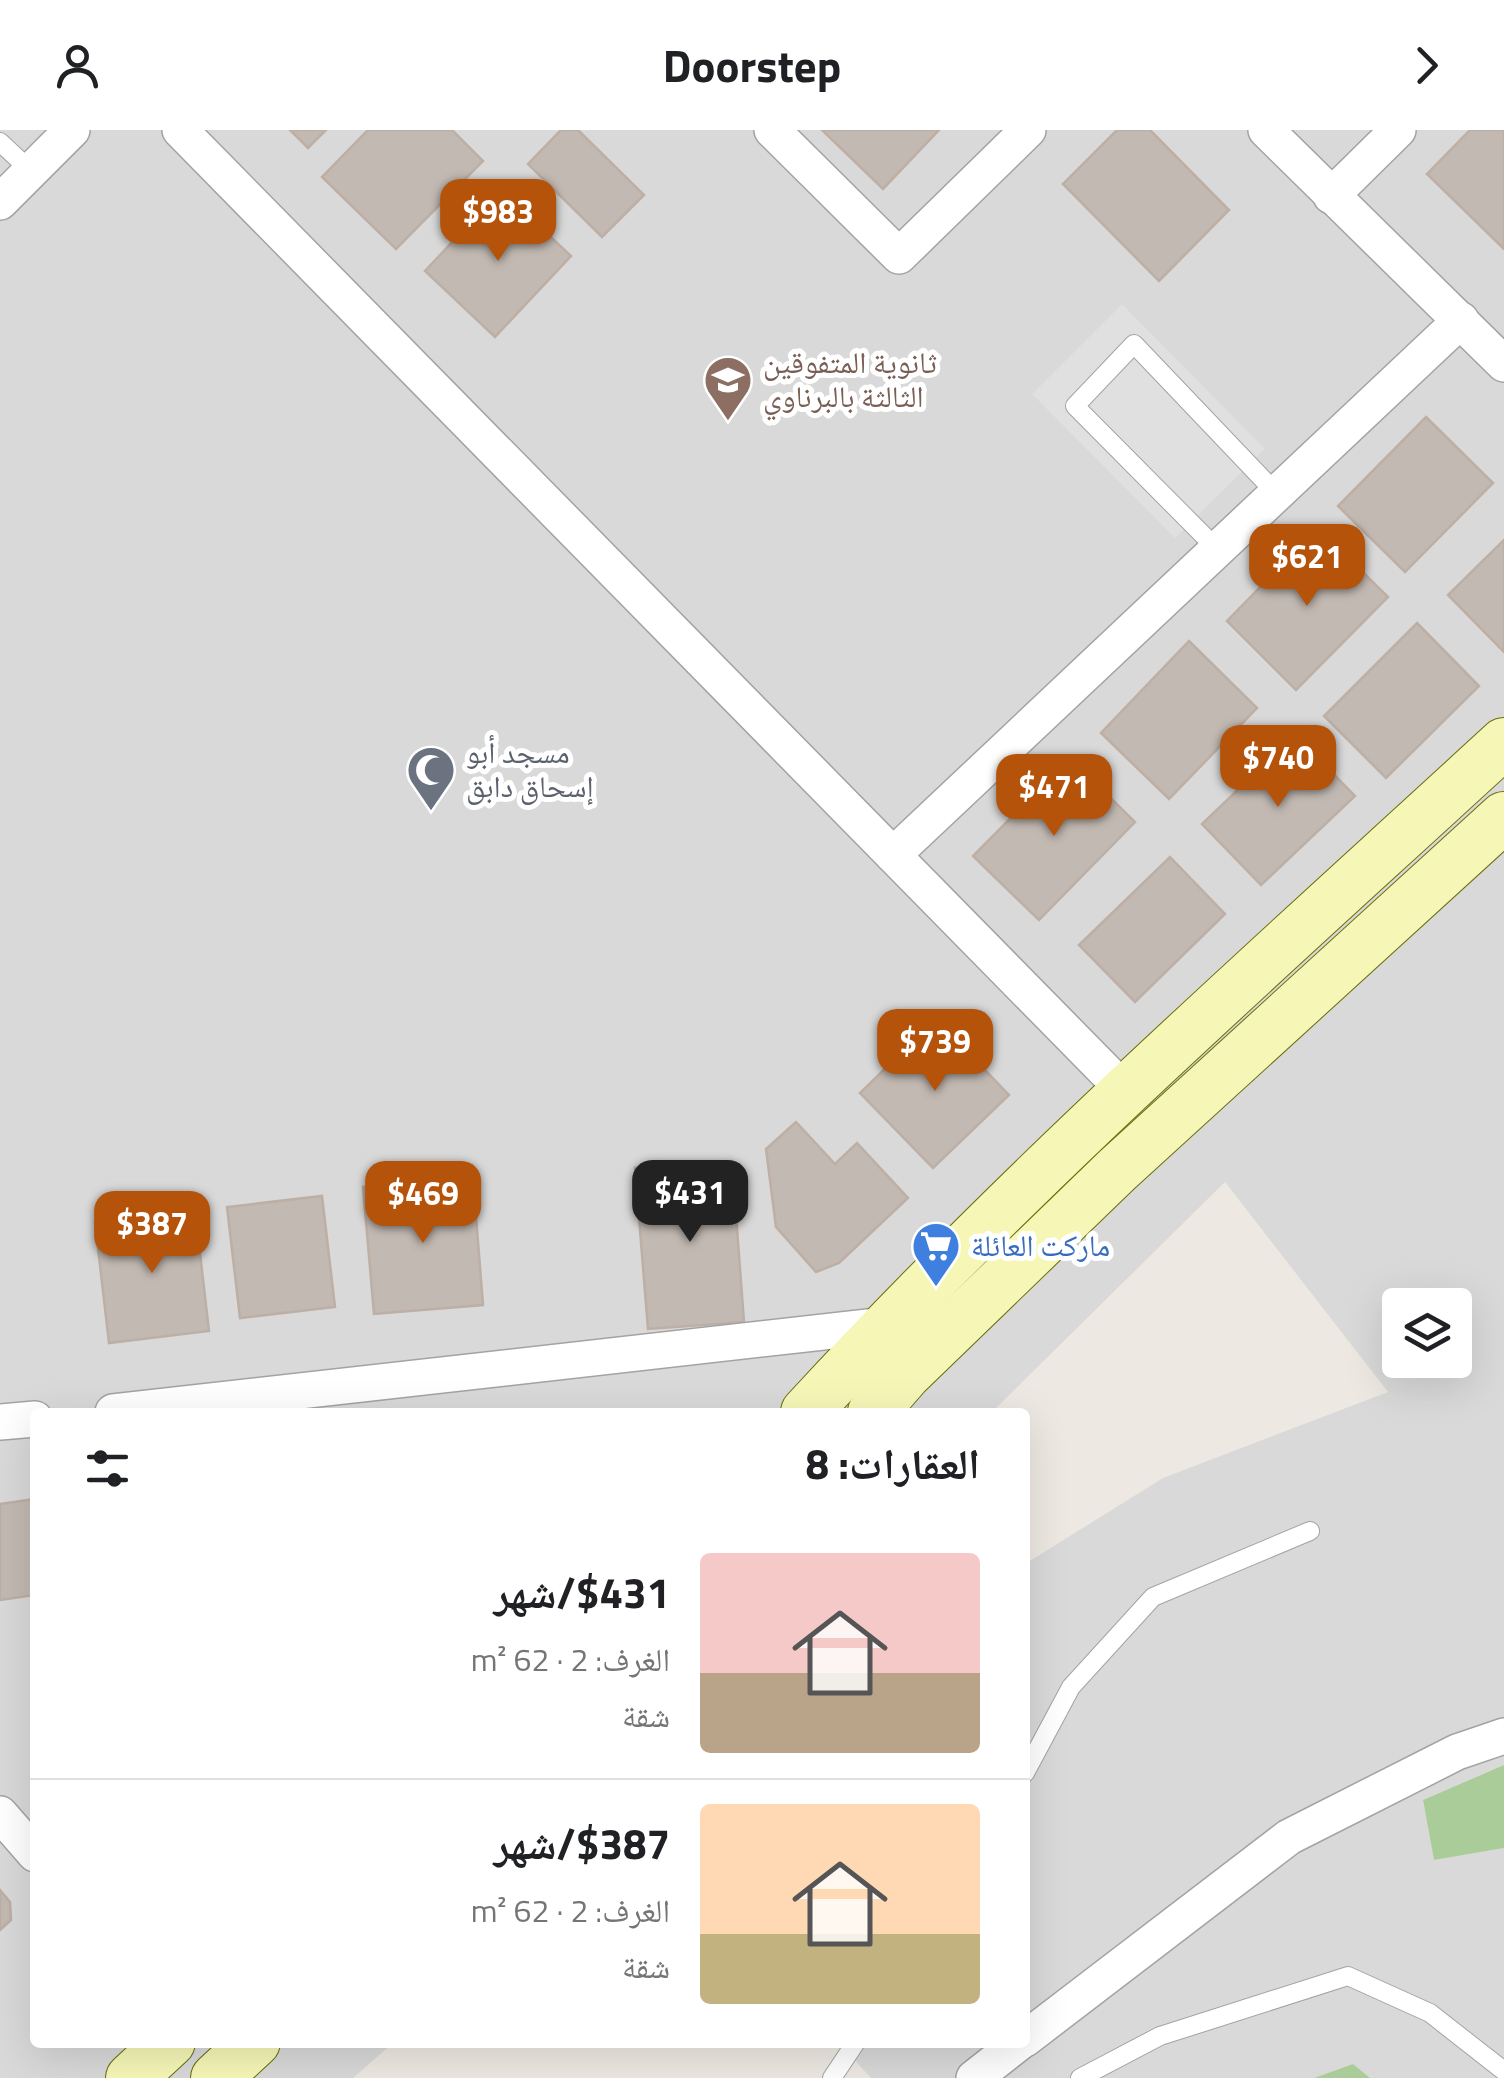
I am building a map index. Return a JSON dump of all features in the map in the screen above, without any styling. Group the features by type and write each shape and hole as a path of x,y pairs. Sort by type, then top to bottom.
{"main road":[{"path":"810,1408 886,1325 1126,1091 1504,743"},
{"path":"876,1408 906,1374 1117,1170 1504,817"},
{"path":"131,2078 164,2048"},
{"path":"216,2078 248,2048"}],"street":[{"path":"0,202 72,130"},
{"path":"180,130 1126,1091"},
{"path":"772,130 898,256 1028,130"},
{"path":"1266,130 1504,364"},
{"path":"1331,196 1398,130"},
{"path":"893,856 1461,320"},
{"path":"149,1408 886,1325"},
{"path":"0,1422 30,1419"},
{"path":"1030,2036 1289,1837 1457,1752 1504,1736"},
{"path":"0,1814 30,1848"},
{"path":"974,2078 1014,2048"}],"lane":[{"path":"0,142 30,171"},
{"path":"1218,550 1075,406 1134,344 1277,494"},
{"path":"1030,1763 1070,1687 1153,1597 1310,1531"},
{"path":"1080,2078 1160,2036 1348,1976 1430,2013 1504,2071"},
{"path":"832,2078 852,2048"}],"shaded area":[{"path":"0,130 1504,130 1504,1765 1423,1800 1434,1860 1504,1848 1504,2078 1370,2078 1353,2064 1314,2078 871,2078 844,2048 1030,2048 1030,1561 1163,1478 1388,1392 1225,1182 996,1408 30,1408 30,2048 387,2048 353,2078 0,2078"},
{"path":"1122,304 1265,449 1175,538 1032,394"}],"green space":[{"path":"1504,1765 1504,1848 1434,1860 1423,1800"},
{"path":"1353,2064 1370,2078 1314,2078"}],"building":[{"path":"290,130 326,130 308,148"},
{"path":"368,130 452,130 483,161 396,249 322,177"},
{"path":"561,130 578,130 644,195 602,237 528,164"},
{"path":"822,130 939,130 883,189"},
{"path":"1117,130 1150,130 1229,210 1159,281 1063,184"},
{"path":"1470,130 1504,130 1504,249 1427,174"},
{"path":"501,190 571,256 495,337 425,271"},
{"path":"1426,417 1493,483 1405,572 1338,506"},
{"path":"1318,528 1388,597 1296,690 1227,621"},
{"path":"1504,540 1504,652 1448,595"},
{"path":"1417,623 1479,686 1386,778 1324,716"},
{"path":"1189,641 1257,708 1169,799 1101,733"},
{"path":"1295,735 1355,796 1261,885 1202,824"},
{"path":"1070,758 1135,822 1039,920 973,856"},
{"path":"1170,857 1225,914 1135,1002 1079,945"},
{"path":"936,1019 1009,1095 933,1168 860,1093"},
{"path":"796,1122 835,1164 857,1143 908,1198 839,1263 816,1272 776,1227 766,1149"},
{"path":"732,1161 744,1322 648,1329 635,1168"},
{"path":"473,1178 483,1305 374,1314 363,1187"},
{"path":"322,1196 335,1307 240,1318 227,1207"},
{"path":"195,1210 209,1331 109,1343 95,1222"},
{"path":"30,1500 30,1596 0,1600 0,1504"},
{"path":"0,1890 10,1902 11,1920 0,1930"}],"place":[{"name":"ثانوية المتفوقين الثالثة بالبرناوي","path":"728,422"},
{"name":"مسجد أبو إسحاق دابق","path":"431,812"},
{"name":"ماركت العائلة","path":"936,1288"}]}
